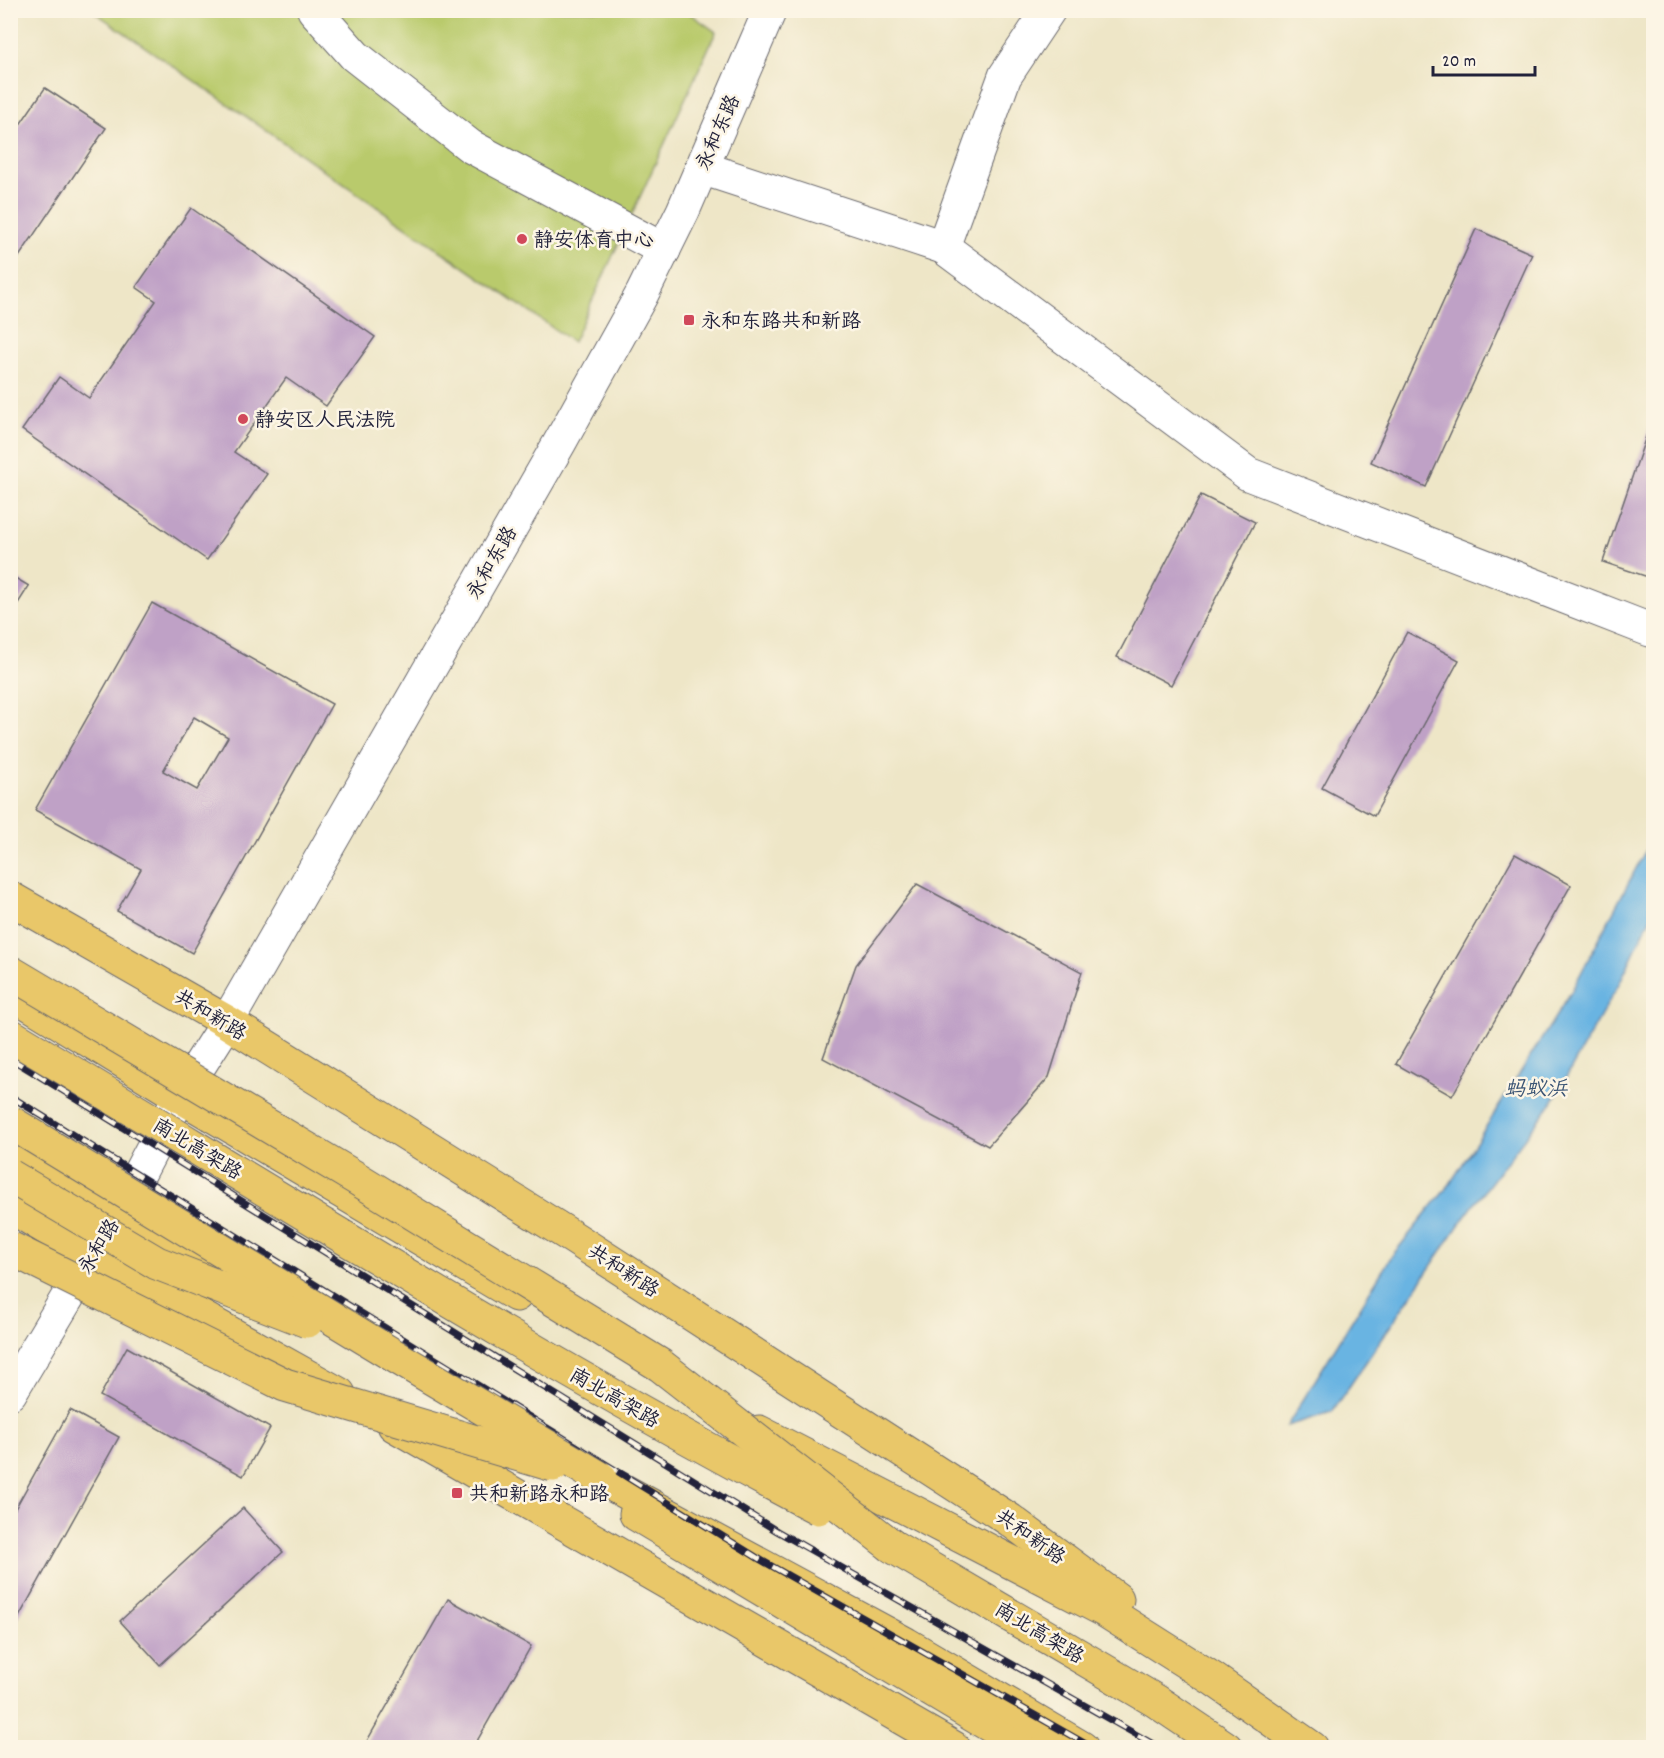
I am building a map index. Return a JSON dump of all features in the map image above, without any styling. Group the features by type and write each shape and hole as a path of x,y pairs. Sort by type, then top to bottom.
{"main road":[{"name":"共和新路","path":"10,898 227,1022 574,1238 1010,1520 1141,1616 1213,1679"},
{"path":"10,972 356,1178 660,1365 891,1546"},
{"name":"共和新路","path":"10,992 180,1096 673,1387 1104,1610 1213,1679 1312,1748"},
{"name":"南北高架路","path":"10,1035 473,1316 726,1460 891,1546 1156,1701 1226,1748"},
{"path":"10,1122 600,1478 906,1644 1082,1748"},
{"path":"10,1142 239,1284 419,1385 1028,1748"},
{"path":"10,1176 157,1263 388,1352"},
{"path":"10,1206 92,1256 478,1472 954,1748"},
{"path":"10,1248 285,1385 600,1478"}],"street":[{"path":"314,10 355,56 470,146 664,250"},
{"name":"永和东路","path":"180,1096 227,1022 642,294 683,211 770,10"},
{"path":"942,246 1005,76 1049,10"},
{"path":"702,168 942,246 1248,474 1653,630"},
{"name":"永和路","path":"10,1393 120,1210 180,1096"}],"green space":[{"name":"静安体育中心","path":"685,10 716,32 573,342 93,11"}],"water":[{"name":"蚂蚁浜","path":"1653,836 1653,913 1620,982 1552,1102 1461,1222 1332,1412 1287,1426 1391,1257 1450,1184 1571,992"}],"building":[{"path":"45,88 106,128 10,270 10,139"},
{"path":"191,208 375,337 326,406 286,378 234,452 267,474 207,560 22,430 59,377 89,398 156,301 136,287"},
{"path":"1476,229 1532,254 1426,487 1371,462"},
{"path":"1654,416 1654,579 1603,562"},
{"path":"1201,495 1255,522 1171,685 1117,657"},
{"path":"10,575 29,586 10,616"},
{"path":"152,603 332,704 192,953 117,911 141,869 35,810","holes":["194,717 228,737 197,790 163,771"]},
{"path":"1407,632 1459,660 1374,816 1322,788"},
{"path":"1515,854 1571,885 1452,1096 1396,1064"},
{"path":"917,884 1082,972 1049,1077 988,1146 823,1058 856,965"},
{"path":"127,1347 270,1428 243,1476 100,1396"},
{"path":"70,1410 119,1437 10,1633 10,1518"},
{"path":"243,1508 283,1552 160,1665 120,1621"},
{"path":"448,1599 531,1646 473,1748 363,1748"}],"railway":[{"path":"10,1058 777,1531 1160,1748"},
{"path":"10,1096 761,1560 1093,1748"}],"place":[{"name":"静安体育中心","path":"522,239"},
{"name":"永和东路共和新路","path":"689,320"},
{"name":"静安区人民法院","path":"243,419"},
{"name":"共和新路永和路","path":"457,1493"}]}
